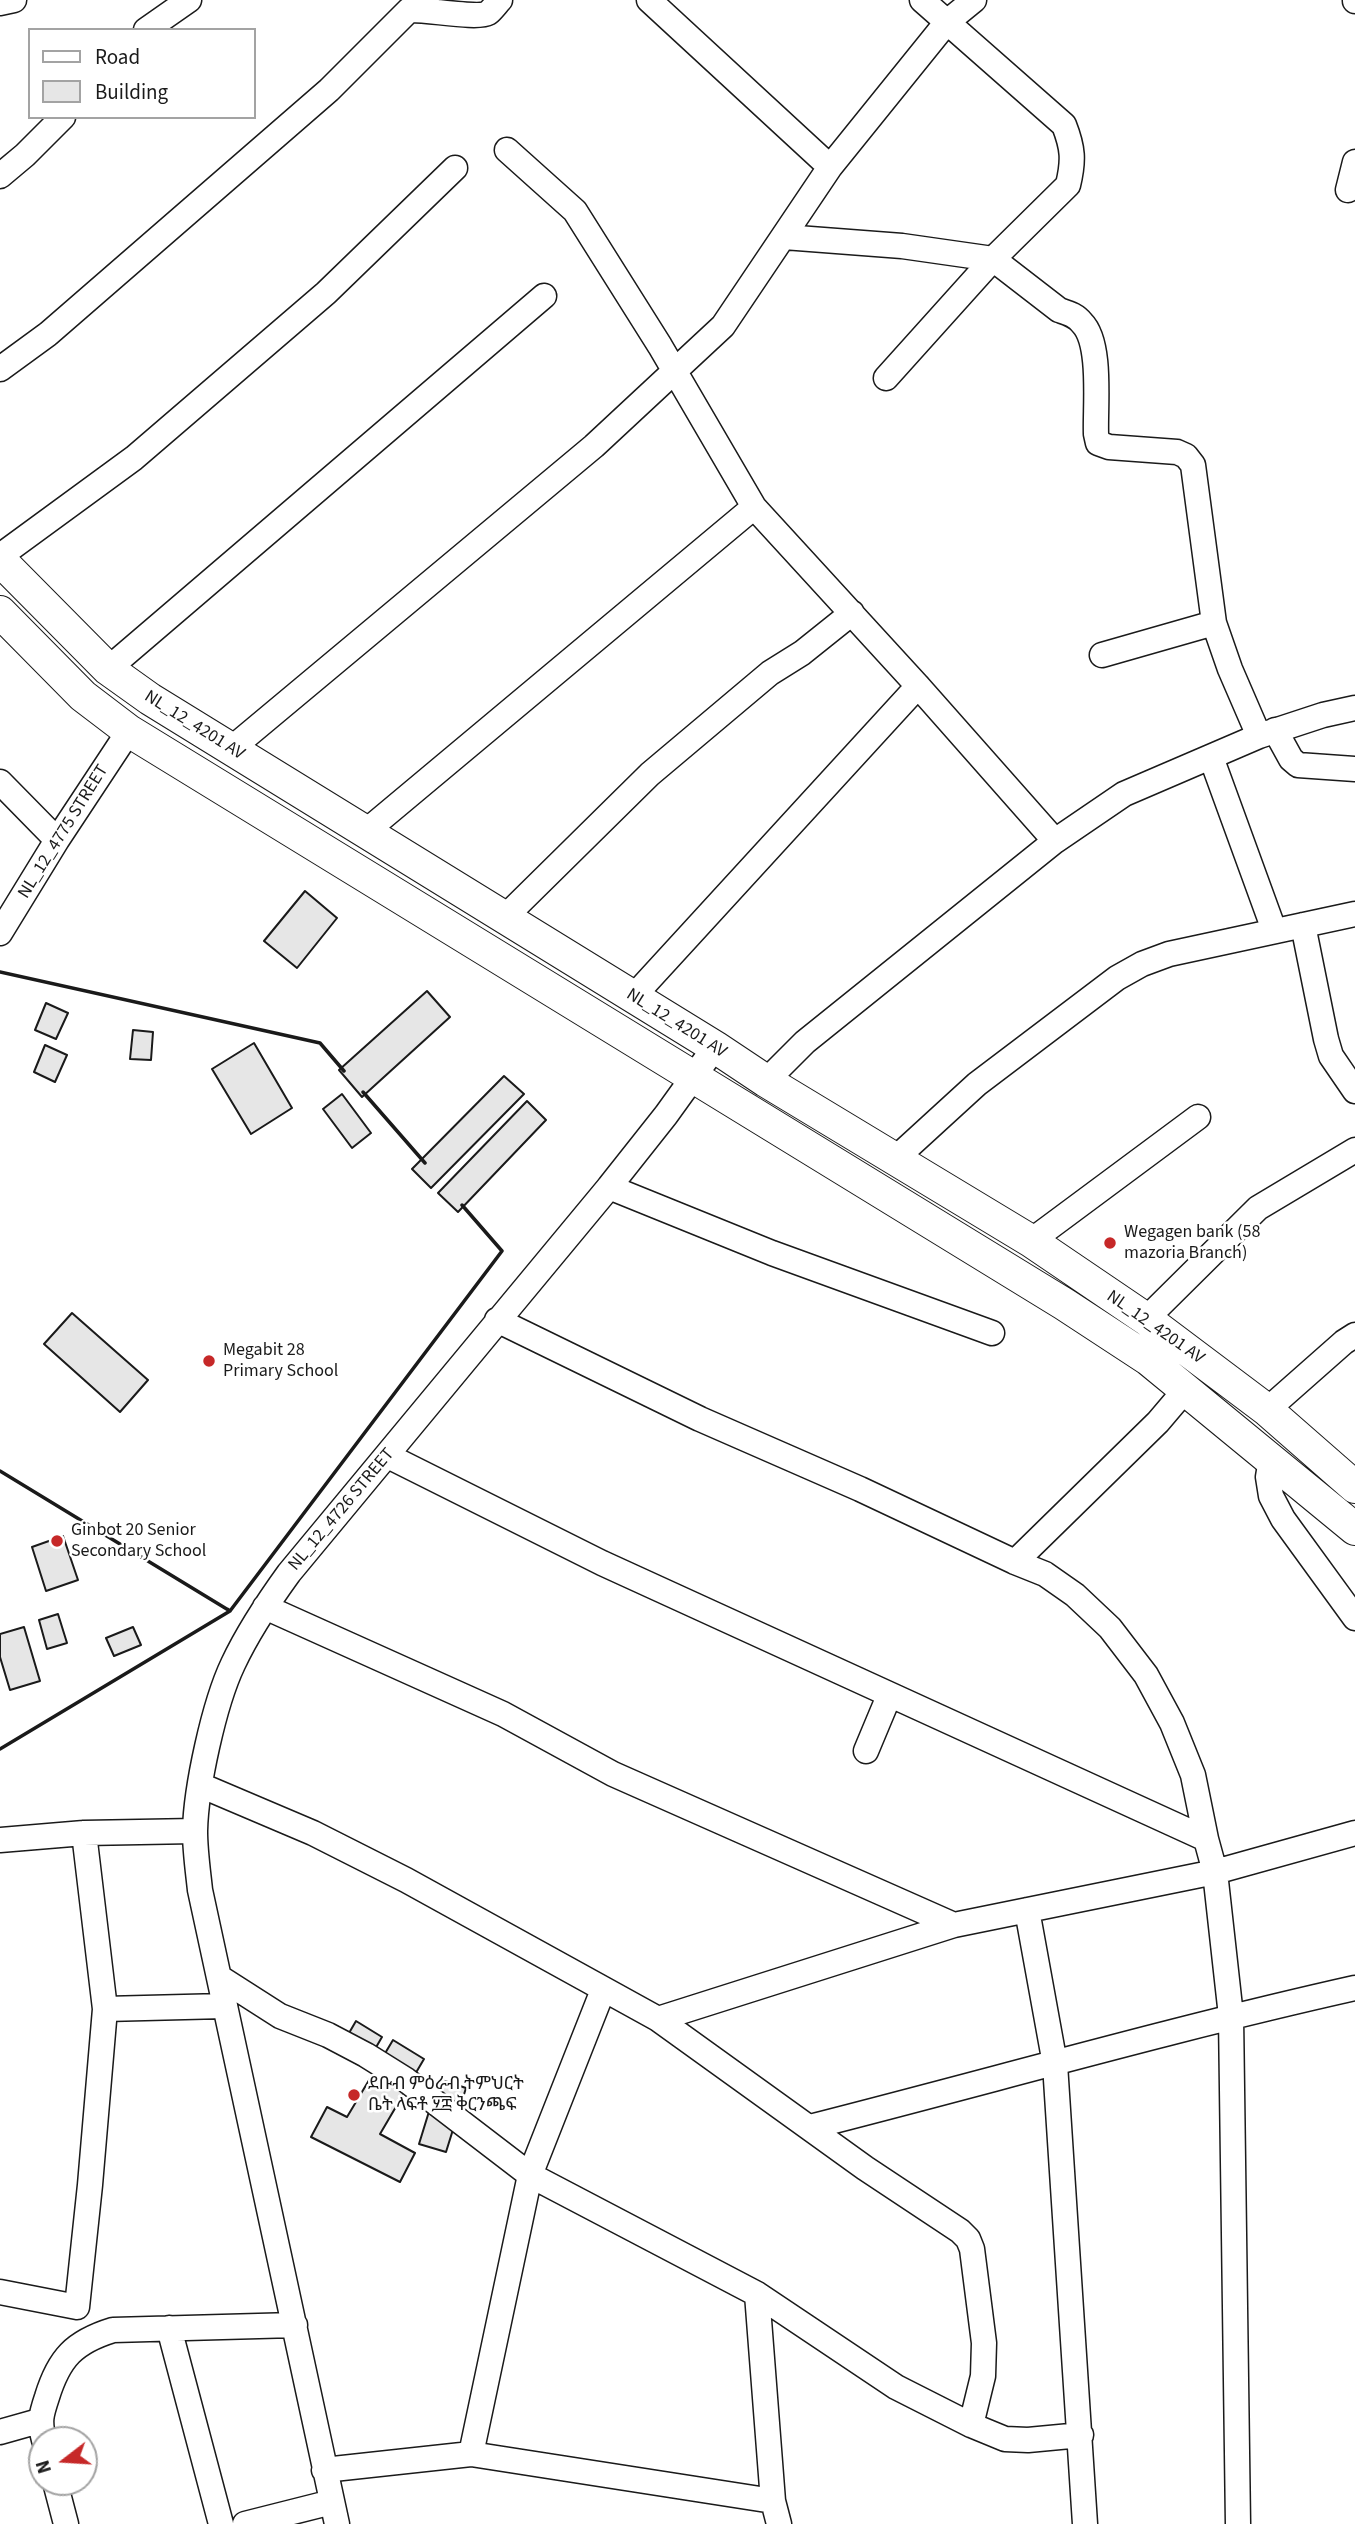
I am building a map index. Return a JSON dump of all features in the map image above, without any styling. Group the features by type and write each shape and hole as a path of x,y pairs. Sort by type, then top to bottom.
{"main road":[{"name":"NL_12_4201 AV","path":"0,558 108,668 149,699 766,1081 1031,1241 1146,1319 1267,1410 1355,1487"},
{"name":"NL_12_4201 AV","path":"0,612 83,696 129,731 1064,1304 1148,1359 1355,1529"}],"street":[{"path":"0,3 14,0"},
{"path":"149,28 190,0"},
{"path":"0,369 48,334 329,90 408,10 424,9 475,15 488,13 500,0"},
{"path":"649,0 830,167"},
{"path":"886,378 993,259 1068,185 1072,168 1073,147 1064,125 922,0"},
{"path":"232,749 594,446 723,326 830,167 947,22 974,0"},
{"path":"0,176 60,119"},
{"path":"506,150 575,211 641,314 754,507 1055,841"},
{"path":"1348,190 1355,162"},
{"path":"0,558 134,458 326,293 455,168"},
{"path":"784,237 902,246 993,259 1059,310 1072,314 1084,324 1095,354 1098,443 1109,447 1177,452 1186,456 1193,466 1214,623 1230,668 1267,733 1298,765 1355,769"},
{"path":"108,668 544,296"},
{"path":"364,832 754,507"},
{"path":"504,918 650,774 770,673 802,653 852,613"},
{"path":"1102,655 1214,623"},
{"path":"633,997 918,686"},
{"path":"766,1081 805,1042 1055,841 1124,794 1267,733 1355,708"},
{"name":"NL_12_4775 STREET","path":"0,933 129,731"},
{"path":"1211,757 1273,930"},
{"path":"0,782 57,840"},
{"path":"895,1159 977,1084 1117,978 1143,964 1169,954 1355,914"},
{"path":"1303,925 1331,1056 1355,1091"},
{"name":"NL_12_4726 STREET","path":"335,2513 200,1890 195,1831 200,1785 215,1721 232,1665 265,1607 289,1573 608,1187 715,1047"},
{"path":"1031,1241 1198,1117"},
{"path":"1146,1319 1258,1208 1355,1150"},
{"path":"608,1187 992,1334"},
{"path":"497,1320 700,1419 1045,1574 1075,1595 1110,1628 1146,1675 1172,1723 1194,1775 1215,1872 1231,2016 1238,2524"},
{"path":"1267,1410 1355,1335"},
{"path":"1015,1562 1158,1422 1185,1388"},
{"path":"388,1456 602,1563 1206,1839"},
{"path":"1270,1459 1268,1477 1271,1496 1283,1519 1355,1618"},
{"path":"265,1607 503,1714 613,1774 954,1925"},
{"path":"866,1751 889,1696"},
{"path":"200,1785 313,1833 406,1880 658,2019 865,2168 960,2231 968,2239 972,2249 984,2343 983,2376 971,2424"},
{"path":"0,1840 84,1833 195,1831"},
{"path":"84,1833 105,2009 77,2307 92,2336"},
{"path":"658,2019 954,1925 1215,1872 1355,1833"},
{"path":"1027,1910 1055,2064 1085,2524"},
{"path":"219,1978 280,2015 328,2035 406,2080 530,2175 757,2294 896,2387 1005,2439 1028,2440 1081,2435"},
{"path":"810,2127 1231,2016 1355,1988"},
{"path":"471,2454 530,2175 603,1990"},
{"path":"105,2009 224,2006"},
{"path":"0,2292 77,2307"},
{"path":"324,2470 471,2454 776,2513 757,2294"},
{"path":"43,2426 54,2375 65,2355 92,2336 113,2330 295,2325"},
{"path":"169,2328 221,2524"},
{"path":"0,2432 28,2431"},
{"path":"59,2496 66,2524"},
{"path":"245,2524 335,2513"}],"building":[{"path":"305,891 337,918 297,968 264,941"},
{"path":"427,991 450,1017 362,1097 339,1070"},
{"path":"46,1003 68,1013 56,1039 35,1030"},
{"path":"133,1030 153,1032 151,1060 130,1059"},
{"path":"254,1043 292,1108 251,1134 212,1069"},
{"path":"45,1045 67,1055 55,1082 34,1072"},
{"path":"504,1076 524,1094 431,1188 412,1169"},
{"path":"342,1094 371,1133 352,1148 323,1109"},
{"path":"527,1101 546,1120 458,1212 438,1193"},
{"path":"72,1313 148,1380 120,1412 44,1344"},
{"path":"63,1536 78,1580 46,1591 32,1547"},
{"path":"58,1614 67,1643 47,1649 39,1620"},
{"path":"24,1627 40,1681 10,1690 0,1657 0,1634"},
{"path":"133,1627 141,1645 114,1656 106,1638"},
{"path":"356,2021 382,2037 364,2068 338,2052"},
{"path":"393,2040 424,2059 380,2134 415,2153 400,2182 311,2137 327,2107 347,2117"},
{"path":"439,2079 466,2088 446,2152 419,2144"}],"wall":[{"path":"0,972 320,1043 344,1071"},
{"path":"363,1092 425,1163"},
{"path":"0,1471 230,1611 502,1251 462,1205"},
{"path":"0,1749 230,1611 227,1609"}],"place":[{"name":"Wegagen bank (58 mazoria Branch)","path":"1110,1243"},
{"name":"Megabit 28 Primary School","path":"209,1361"},
{"name":"Ginbot 20 Senior Secondary School","path":"57,1541"},
{"name":"ደቡብ ምዕራብ ትምህርት ቤት ላፍቶ ፶፰ ቅርንጫፍ","path":"354,2095"}]}
